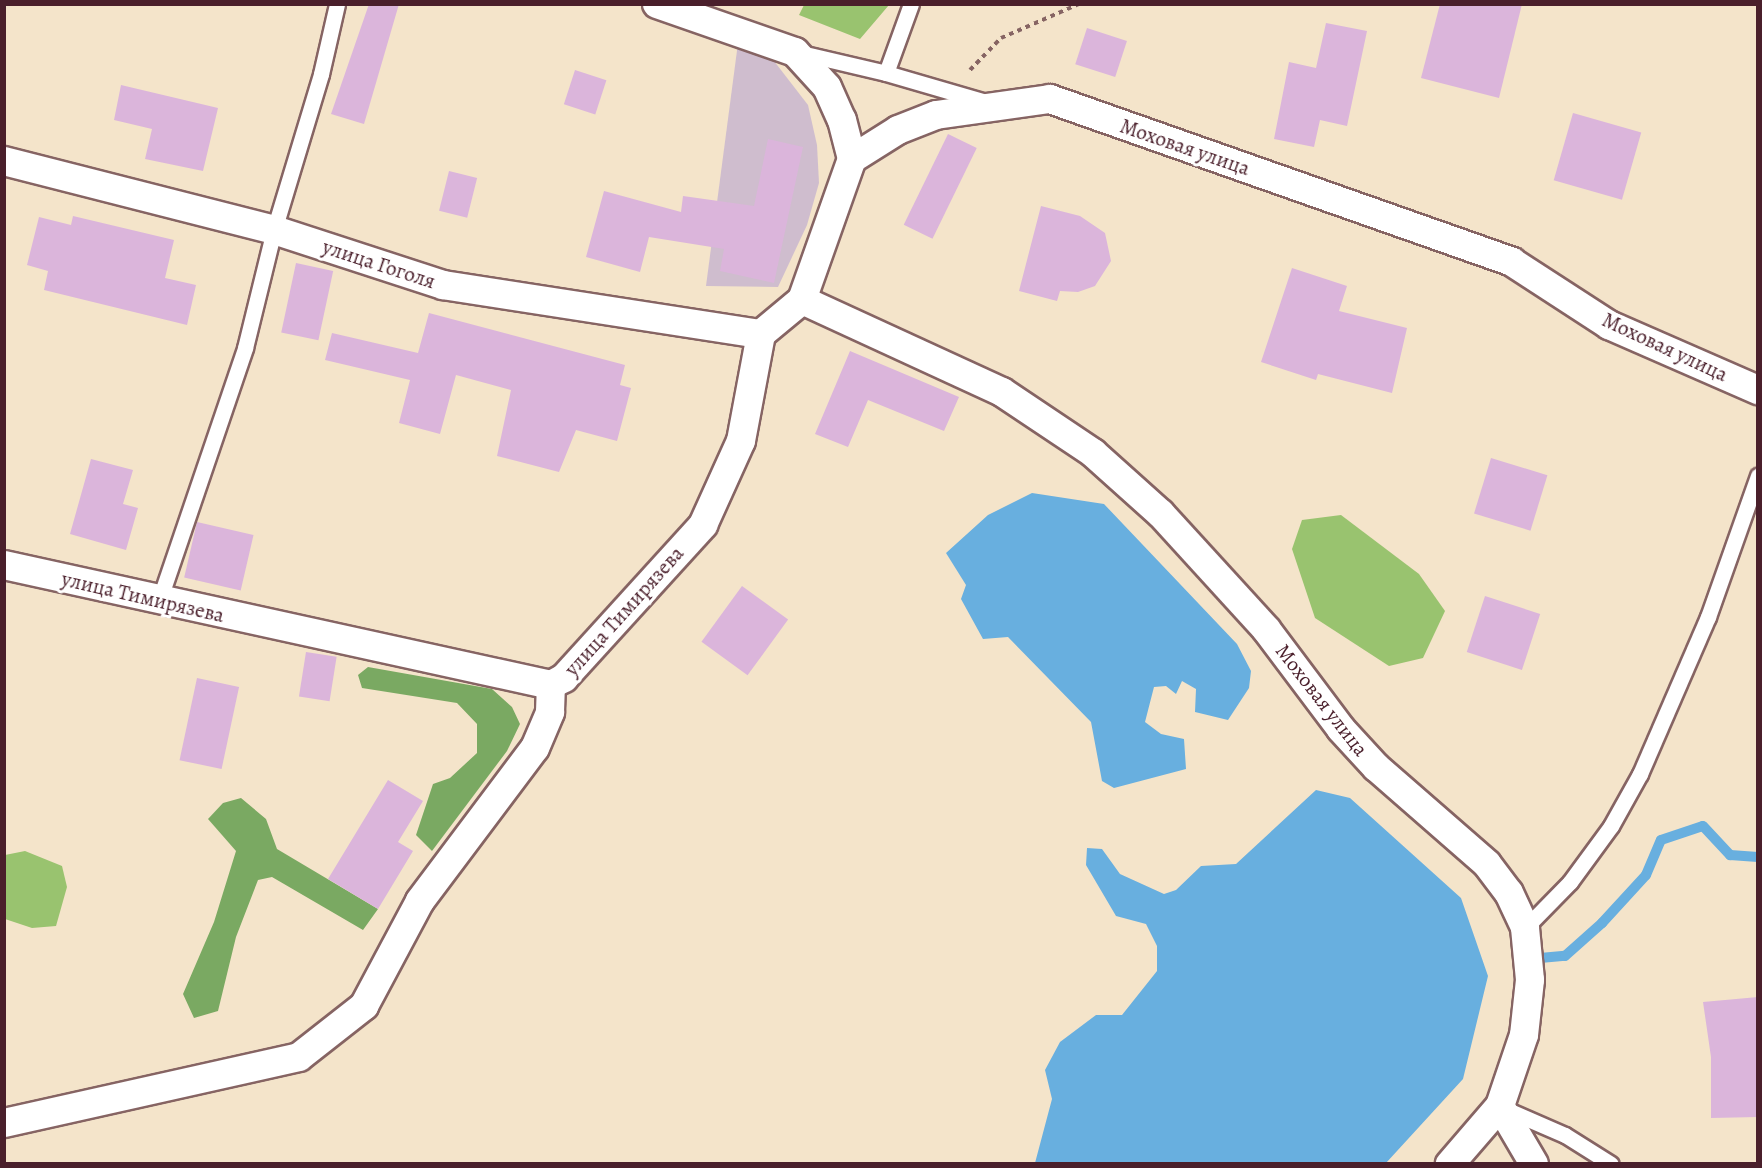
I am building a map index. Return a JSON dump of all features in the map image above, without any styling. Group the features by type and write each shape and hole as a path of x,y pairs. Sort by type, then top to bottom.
{"street":[{"path":"657,4 795,52 827,87 842,120 852,159 802,300 761,334"},
{"name":"Моховая улица","path":"852,159 898,130 936,115 993,105 1050,99 1512,262 1609,325 1758,390"},
{"name":"улица Гоголя","path":"4,161 274,230 443,285 761,334"},
{"name":"Моховая улица","path":"802,300 903,343 1002,392 1093,453 1161,514 1266,629 1341,729 1376,767 1487,864 1509,893 1525,928 1530,980 1524,1035 1500,1106"},
{"name":"улица Тимирязева","path":"4,565 159,601 552,685 564,678 703,525 741,441 761,334"},
{"path":"4,1123 299,1057 364,1006 420,901 535,748 550,712 552,685"},
{"path":"1450,1164 1500,1106 1534,1164"}],"lane":[{"path":"159,601 244,348 274,230 321,74 337,4"},
{"path":"886,73 911,4"},
{"path":"795,52 951,90 993,105"},
{"path":"1525,928 1577,873 1611,826 1640,774 1708,617 1758,476"},
{"path":"1500,1106 1566,1136 1611,1164"}],"path":[{"path":"951,90 1001,38 1079,4"}],"shaded area":[{"path":"738,43 774,61 808,105 817,145 819,183 807,225 778,287 706,286"}],"green space":[{"path":"804,4 889,5 860,39 799,15"},
{"path":"1341,515 1419,574 1445,611 1423,658 1389,666 1315,618 1292,549 1302,520"},
{"path":"368,667 492,689 512,707 520,724 507,751 432,851 416,835 433,784 450,778 477,753 477,724 457,703 362,688 358,675"},
{"path":"241,798 266,819 277,849 378,909 363,930 272,877 258,880 236,937 218,1011 194,1018 183,994 214,922 236,851 208,819 223,803"},
{"path":"25,851 62,866 67,887 56,926 32,928 5,919 5,855"}],"water":[{"path":"1032,493 1104,504 1237,644 1251,671 1249,688 1228,720 1195,712 1196,689 1182,681 1176,694 1166,686 1154,687 1145,722 1161,734 1184,739 1186,769 1114,788 1102,781 1091,722 1008,637 983,639 961,599 966,585 946,553 988,515"},
{"path":"1316,790 1350,798 1461,898 1488,976 1463,1079 1386,1163 1035,1163 1052,1099 1045,1070 1060,1042 1096,1015 1122,1015 1157,971 1157,946 1146,924 1116,916 1086,865 1087,848 1102,849 1120,874 1164,894 1176,890 1201,866 1236,864"}],"building":[{"path":"369,4 399,4 364,124 331,114"},
{"path":"1440,4 1522,4 1499,98 1421,78"},
{"path":"1326,23 1367,31 1347,126 1320,120 1314,147 1274,139 1289,62 1316,68"},
{"path":"1087,28 1127,41 1115,77 1075,64"},
{"path":"575,70 606,80 595,114 564,104"},
{"path":"121,85 218,108 203,171 145,159 152,129 114,120"},
{"path":"1573,113 1641,133 1622,200 1554,180"},
{"path":"948,134 977,148 932,239 904,225"},
{"path":"768,139 803,147 774,283 720,271 724,249 649,237 640,272 586,257 604,191 681,212 683,196 754,206"},
{"path":"449,171 477,178 467,218 439,211"},
{"path":"1041,206 1080,216 1105,233 1111,261 1095,286 1078,292 1060,291 1057,301 1019,291"},
{"path":"73,216 174,240 165,278 196,285 187,325 44,290 48,271 27,265 39,217 71,225"},
{"path":"296,263 333,271 318,340 281,332"},
{"path":"1292,268 1347,286 1339,311 1407,328 1392,393 1318,374 1316,380 1261,362"},
{"path":"429,313 625,365 620,385 631,388 617,441 576,430 559,472 497,456 511,390 456,375 440,434 399,423 410,380 325,360 332,333 418,353"},
{"path":"850,351 959,397 944,431 868,400 848,447 815,434"},
{"path":"1491,458 1547,475 1530,531 1474,513"},
{"path":"91,459 133,470 123,504 138,508 126,550 70,534"},
{"path":"197,522 254,535 241,591 184,578"},
{"path":"742,586 788,620 748,675 701,642"},
{"path":"1485,596 1540,614 1522,670 1467,652"},
{"path":"306,652 337,657 330,701 299,696"},
{"path":"197,678 239,687 222,769 180,760"},
{"path":"388,780 423,801 398,842 413,851 378,909 328,879"},
{"path":"1758,997 1758,1117 1711,1118 1711,1057 1703,1002"}],"waterway":[{"path":"1540,958 1565,956 1602,923 1646,875 1661,840 1703,826 1730,855 1758,857"}]}
